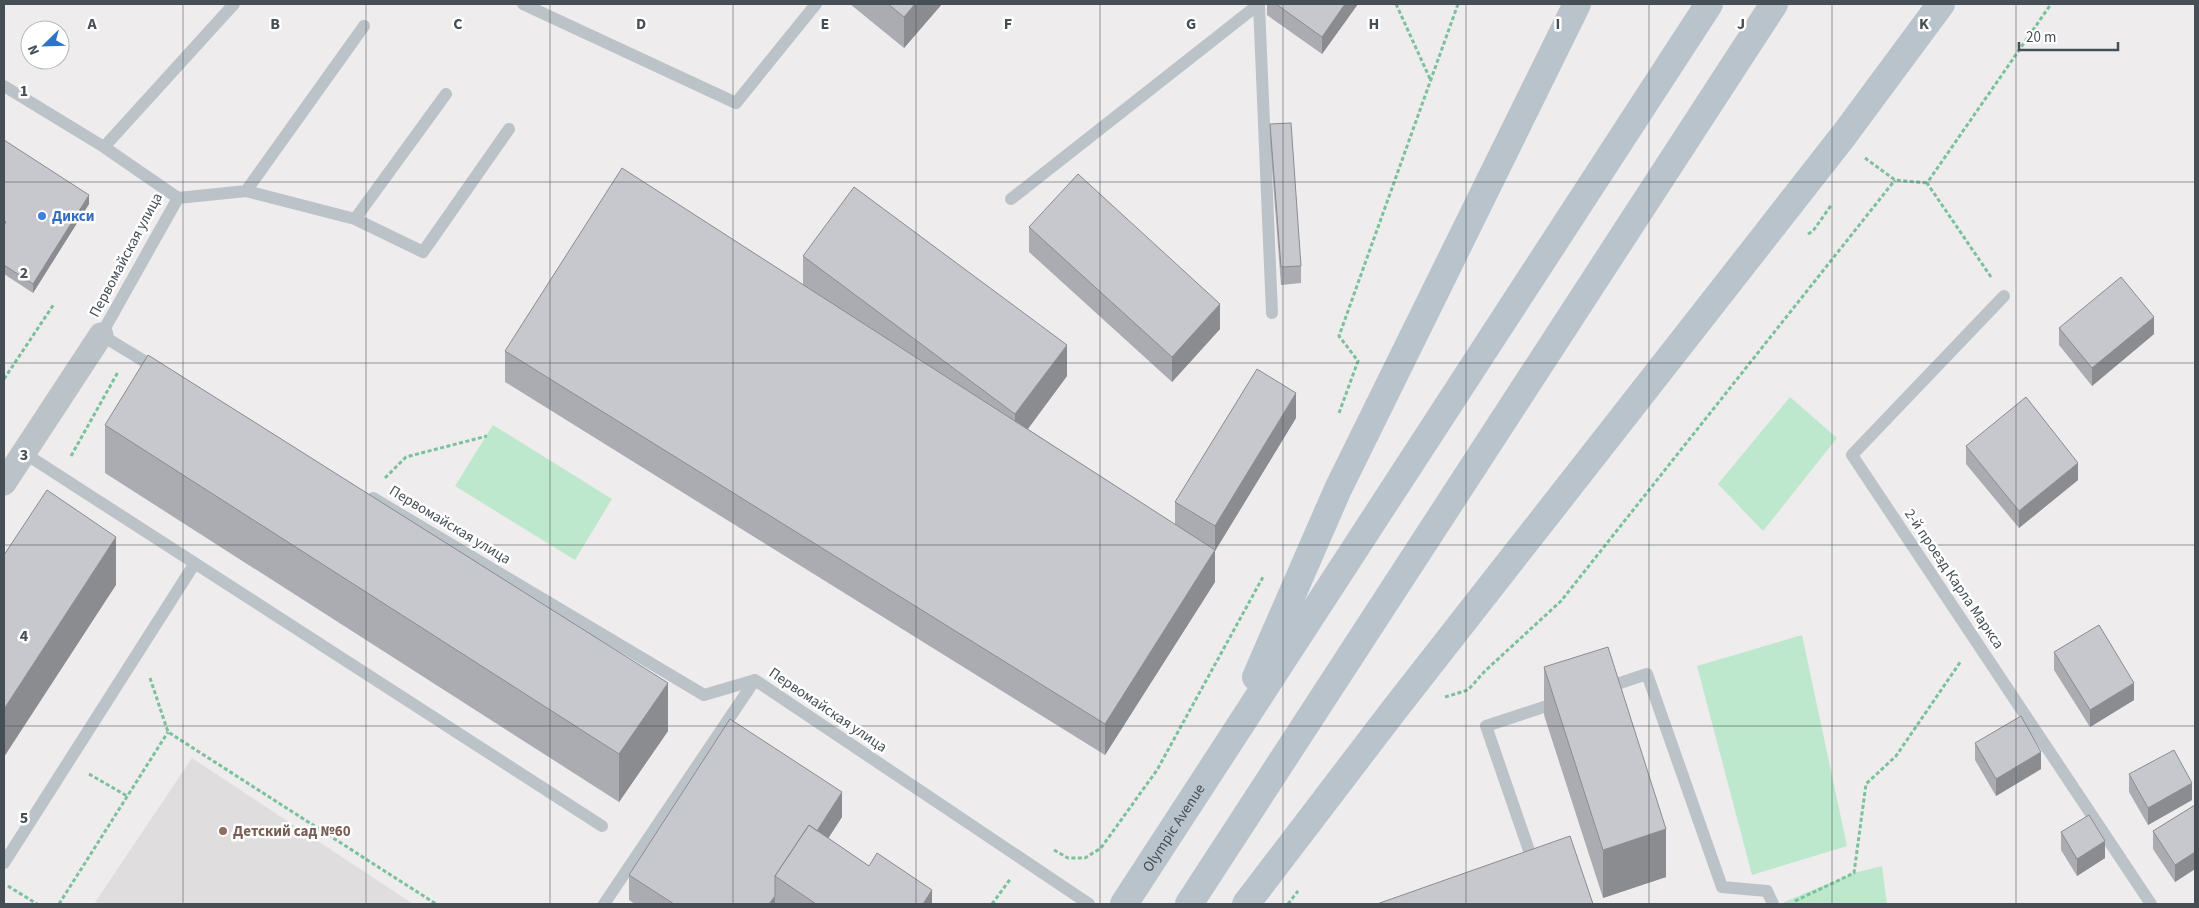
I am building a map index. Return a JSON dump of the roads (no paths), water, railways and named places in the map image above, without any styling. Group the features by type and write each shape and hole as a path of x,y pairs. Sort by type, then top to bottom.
{"main road":[{"path":"1224,750 1338,488 1577,4"},
{"path":"1224,750 1709,4"},
{"path":"1190,904 1774,4"},
{"path":"1246,904 1394,710 1844,135 1941,4"},
{"name":"Olympic Avenue","path":"1124,904 1224,750"}],"street":[{"path":"4,482 101,335"}],"lane":[{"path":"104,147 234,4"},
{"path":"523,4 736,103 816,4"},
{"path":"1010,199 1259,4"},
{"path":"1259,4 1272,313"},
{"path":"246,191 364,26"},
{"name":"Первомайская улица","path":"4,86 104,147 178,198 101,335 172,378"},
{"path":"355,219 446,94"},
{"path":"178,198 246,191 355,219 423,252 509,129"},
{"name":"2-й проезд Карла Маркса","path":"2004,296 1852,455 2151,904"},
{"path":"24,453 602,826"},
{"name":"Первомайская улица","path":"364,492 704,695 755,680 1089,904"},
{"path":"4,863 195,563"},
{"path":"1590,692 1647,674 1722,887 1767,892 1773,904"},
{"path":"604,904 755,680"},
{"path":"1538,874 1486,726 1571,698"}],"place":[{"name":"Дикси","path":"42,216"},
{"name":"Детский сад №60","path":"223,831"}]}
